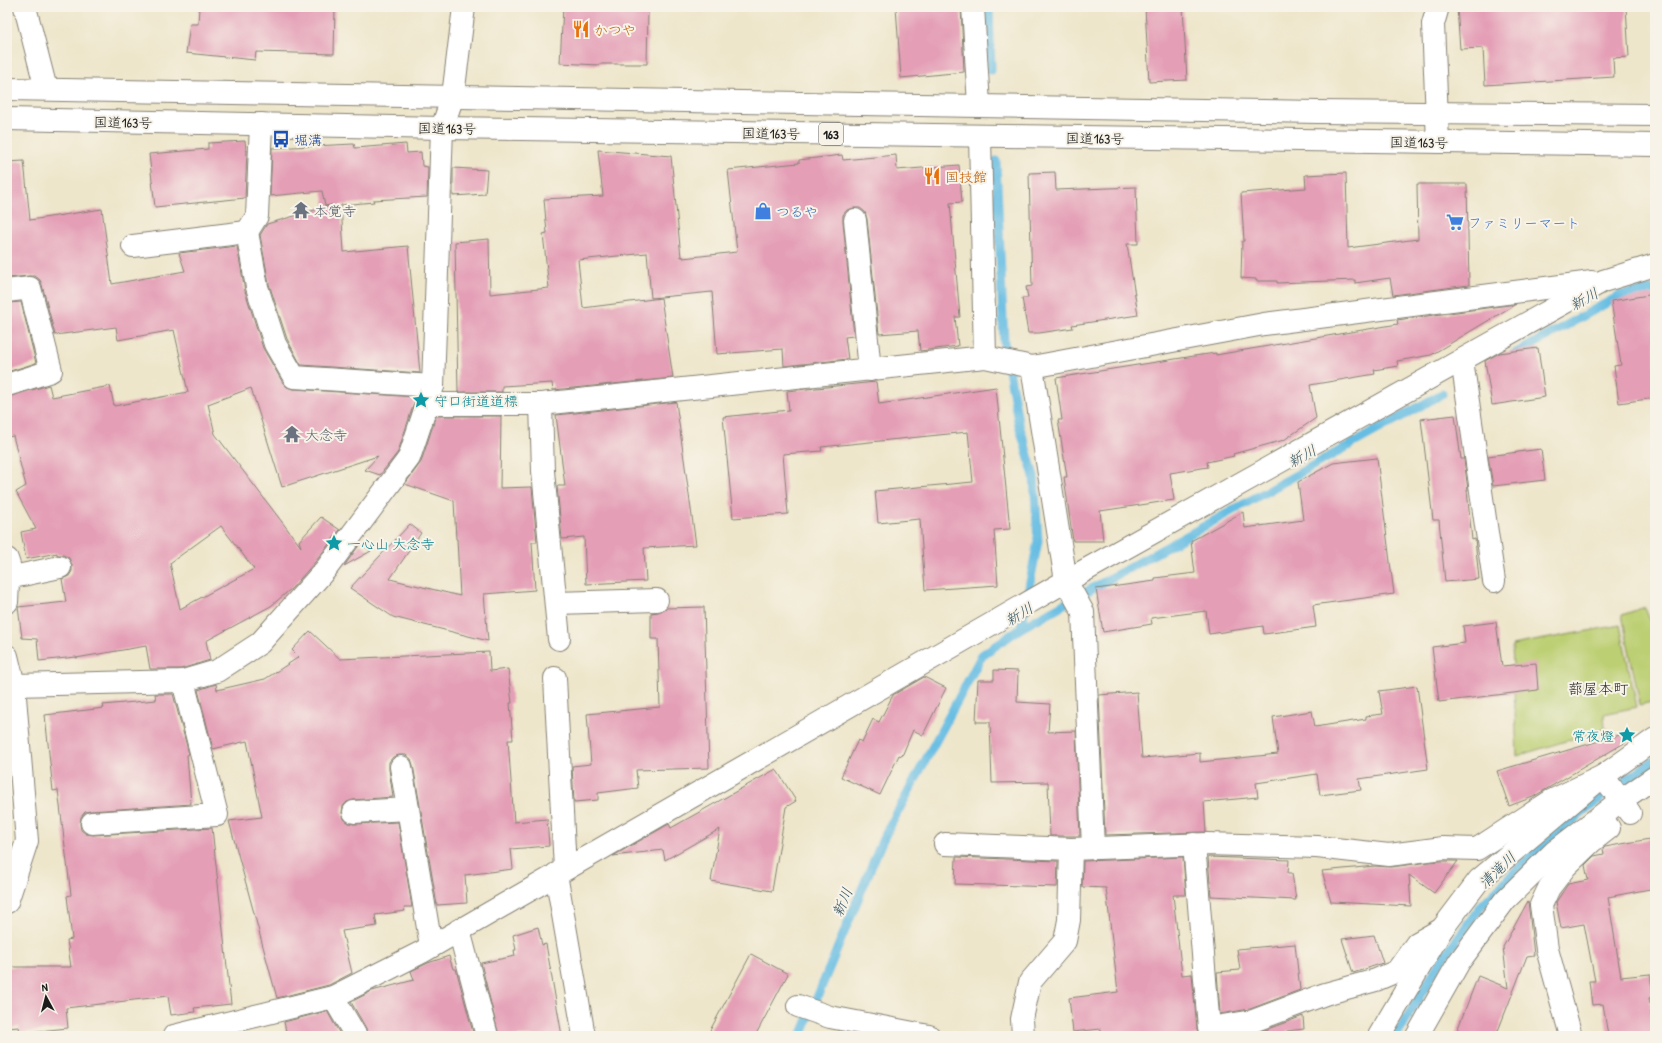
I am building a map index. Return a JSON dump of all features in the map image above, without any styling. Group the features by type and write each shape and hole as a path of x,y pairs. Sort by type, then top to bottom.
{"main road":[{"path":"25,7 46,89"},
{"path":"11,685 183,681 217,671 260,642 326,569 409,458 430,395 442,128 453,96 464,7"},
{"path":"973,7 979,105"},
{"path":"1438,7 1433,24 1438,142"},
{"name":"国道163号","path":"7,89 1655,115"},
{"name":"国道163号","path":"7,119 442,128 1655,145"},
{"path":"261,124 257,216 247,232 257,287 275,344 294,378 430,395 541,404 985,357 1032,367 1264,324 1603,281 1655,265"},
{"path":"980,136 985,357"},
{"path":"855,220 870,370"},
{"path":"133,246 247,232"},
{"path":"174,1036 333,997 431,946 1066,581 1603,281"},
{"path":"7,291 30,288 51,371 7,385"},
{"path":"1462,360 1494,581"},
{"path":"1032,367 1066,581 1083,612 1093,848"},
{"path":"541,404 543,471 559,639"},
{"path":"7,602 8,569 60,567"},
{"path":"556,603 657,600"},
{"path":"7,656 27,841 7,902"},
{"path":"555,678 561,872 584,1036"},
{"path":"92,823 217,816 183,681"},
{"path":"1379,1036 1442,929 1479,880 1603,776 1655,739"},
{"path":"401,767 431,946"},
{"path":"1603,776 1625,807"},
{"path":"945,844 1072,849 1194,844 1317,848 1389,855 1443,848 1477,849 1551,801 1603,776"},
{"path":"1571,1036 1546,949 1541,905 1549,888 1566,866 1655,777"},
{"path":"1417,1036 1459,962 1506,900 1554,852 1625,807 1655,795"},
{"path":"354,812 408,809"},
{"path":"1194,844 1209,1028 1254,1021 1325,994 1376,980 1397,971 1417,943 1442,929"},
{"path":"1022,1036 1022,1019 1030,982 1065,941 1069,920 1072,849"},
{"path":"459,930 487,1036"},
{"path":"333,997 356,1036"},
{"path":"798,1006 830,1017 929,1036"}],"green space":[{"path":"1645,607 1655,632 1655,701 1640,705 1622,615"},
{"path":"1620,625 1637,707 1604,714 1605,729 1517,756 1512,645"}],"building":[{"path":"199,7 335,7 334,54 256,52 255,60 186,53 190,24 198,24"},
{"path":"563,7 648,9 647,64 599,65 560,63"},
{"path":"896,7 961,7 964,72 901,78"},
{"path":"1145,7 1183,7 1187,80 1149,82"},
{"path":"1457,7 1626,7 1629,57 1613,58 1614,77 1485,85 1483,48 1460,49"},
{"path":"245,141 247,150 245,198 155,207 149,154 208,149 208,143"},
{"path":"354,144 355,148 406,144 407,153 421,152 422,166 428,167 427,197 373,200 374,202 341,205 344,252 408,246 420,373 301,365 287,339 269,284 260,235 267,224 332,205 325,206 322,191 270,196 272,148"},
{"path":"598,150 671,156 681,257 683,256 683,258 737,252 728,170 799,163 799,160 842,155 843,160 896,155 897,170 959,165 962,202 950,203 960,317 955,317 958,346 920,351 918,331 879,334 867,219 865,212 860,208 854,208 847,210 843,215 854,336 845,337 848,359 784,366 783,349 717,354 712,292 651,298 647,253 578,260 583,308 661,298 673,378 553,390 552,383 502,386 502,392 458,392 455,242 489,239 490,294 549,288 543,234 547,233 544,199 603,196"},
{"path":"24,161 30,220 102,209 112,284 185,271 179,253 237,246 245,291 263,348 283,383 287,387 293,389 416,397 398,452 380,475 365,470 378,456 282,487 251,388 208,404 215,434 301,547 299,541 321,517 340,530 316,561 292,588 271,606 206,641 210,660 181,669 150,669 146,646 76,658 39,661 37,639 22,638 18,607 66,602 62,579 69,576 72,571 72,565 69,558 63,555 57,555 57,553 26,559 21,532 36,529 16,492 26,486 13,436 7,437 7,397 49,385 52,397 110,386 114,406 188,392 174,330 118,340 116,327 55,335 40,280 35,276 7,278 7,162","holes":["221,526 254,569 180,609 170,563"]},
{"path":"453,168 487,170 485,194 453,196"},
{"path":"1055,172 1056,190 1136,187 1138,244 1127,244 1138,315 1072,325 1073,328 1039,333 1028,333 1022,298 1028,298 1026,287 1032,286 1029,173"},
{"path":"1346,173 1348,248 1418,239 1417,184 1467,184 1469,285 1393,295 1390,278 1355,283 1355,280 1277,283 1277,281 1256,281 1256,279 1241,278 1242,241 1244,241 1241,193 1306,188 1305,175"},
{"path":"1655,294 1655,398 1619,403 1614,366 1621,365 1611,301"},
{"path":"21,302 36,363 7,372 7,303"},
{"path":"1516,304 1431,355 1397,361 1398,366 1374,370 1375,374 1310,385 1316,418 1284,440 1233,454 1234,456 1207,462 1208,467 1170,473 1174,500 1100,511 1103,541 1073,541 1064,477 1067,477 1058,420 1062,420 1056,378 1194,356 1216,353 1216,355 1398,324 1397,320"},
{"path":"1538,348 1545,397 1492,405 1485,361 1499,353"},
{"path":"876,382 879,404 996,387 1010,529 994,530 998,585 925,590 920,519 878,523 875,491 973,482 968,432 821,447 822,451 783,454 788,514 733,518 723,417 789,410 787,391"},
{"path":"676,402 696,545 644,548 646,581 586,584 584,537 562,539 557,486 565,486 556,415"},
{"path":"1455,415 1461,459 1464,459 1472,540 1475,539 1479,579 1445,582 1439,520 1433,520 1421,419"},
{"path":"436,416 501,416 500,488 532,487 537,542 532,542 535,590 484,594 488,641 393,617 350,588 410,524 421,533 390,579 460,596 454,501 405,484 421,462"},
{"path":"1541,449 1545,480 1493,486 1488,456"},
{"path":"1377,458 1394,594 1313,605 1316,627 1264,634 1263,626 1209,634 1206,611 1151,618 1152,624 1103,632 1096,589 1155,581 1155,578 1195,573 1191,541 1243,512 1245,528 1303,520 1298,482 1333,463"},
{"path":"360,544 371,551 344,566"},
{"path":"704,607 709,768 636,770 638,788 598,793 598,800 574,802 572,766 591,764 587,714 660,707 658,639 651,639 651,613 658,612 666,608"},
{"path":"1496,622 1502,666 1536,663 1538,690 1439,702 1432,647 1465,643 1463,626"},
{"path":"310,631 340,659 489,652 490,671 508,669 512,703 510,703 513,740 508,740 514,822 547,819 549,846 511,849 513,869 465,875 467,903 437,905 413,765 411,759 406,755 393,757 389,762 389,769 393,797 353,800 347,802 343,806 342,813 344,819 349,823 354,824 398,822 412,907 404,907 405,911 375,915 377,926 342,931 352,973 329,985 277,998 229,821 262,817 247,741 213,749 198,690 216,684 217,690 265,679 299,657 292,650"},
{"path":"994,670 1018,671 1017,702 1050,704 1048,732 1076,731 1080,836 1050,836 1048,782 992,783 990,722 976,722 978,680 994,680"},
{"path":"924,677 946,688 923,735 913,730 902,756 899,755 880,795 841,777 858,740 862,742 873,719 879,722 893,695"},
{"path":"1417,686 1428,769 1359,779 1361,790 1320,795 1317,774 1256,783 1258,797 1204,802 1206,832 1105,835 1099,695 1137,692 1142,758 1200,753 1200,762 1278,754 1273,717 1312,711 1315,727 1366,719 1366,716 1383,714 1379,691"},
{"path":"155,694 173,694 189,754 187,755 191,804 85,812 81,817 81,830 86,834 93,835 212,828 231,1004 194,1008 195,1012 171,1015 168,996 66,1008 68,1028 20,1033 19,1027 7,1028 7,967 71,967 67,940 72,939 67,896 71,895 58,790 53,791 45,715 104,708 103,705 156,700"},
{"path":"1623,734 1626,742 1533,797 1509,806 1497,771"},
{"path":"776,769 796,801 786,807 772,891 711,881 720,829 665,860 663,850 613,856 669,824 671,828"},
{"path":"1655,838 1655,888 1608,897 1621,977 1650,974 1653,997 1649,998 1654,1036 1608,1036 1603,1004 1592,1005 1589,981 1595,981 1584,924 1561,928 1556,902 1568,884 1588,880 1585,865 1594,856 1604,854 1603,849 1605,847"},
{"path":"956,857 1058,861 1057,887 955,884"},
{"path":"1183,857 1186,895 1173,895 1182,975 1192,974 1197,1029 1200,1036 1101,1036 1101,1029 1073,1032 1069,998 1118,992 1106,888 1082,887 1083,861"},
{"path":"1208,857 1289,860 1288,873 1292,873 1296,900 1211,896"},
{"path":"1437,861 1458,861 1434,893 1409,875 1411,906 1331,902 1322,871 1375,866 1391,867"},
{"path":"1528,901 1534,955 1527,956 1496,1036 1455,1036 1478,976 1508,988 1503,947"},
{"path":"538,927 542,945 546,944 562,1036 499,1036 481,963 515,956 514,950 516,950 513,935"},
{"path":"1374,935 1383,963 1353,973 1342,939"},
{"path":"1295,944 1300,990 1250,1009 1220,1014 1217,972 1240,970 1237,949"},
{"path":"751,954 788,974 755,1036 707,1036"},
{"path":"449,956 453,969 456,969 474,1036 368,1036 367,1030 351,1002 372,991 414,980 411,971"},
{"path":"327,1011 341,1036 287,1036 284,1022"},
{"path":"1303,1016 1304,1029 1287,1031 1288,1036 1238,1036 1257,1033"}],"waterway":[{"path":"989,7 991,70"},
{"path":"996,161 1004,342 1018,421 1034,476 1038,541 1021,628"},
{"name":"新川","path":"1511,356 1621,295 1655,289"},
{"name":"新川","path":"801,1036 882,841 982,655 1021,628 1442,394"},
{"name":"清滝川","path":"1396,1036 1440,962 1482,905 1539,848 1603,796 1655,760"}],"place":[{"name":"かつや","path":"581,29"},
{"name":"堀溝","path":"281,139"},
{"name":"国技館","path":"932,176"},
{"name":"本覚寺","path":"301,210"},
{"name":"つるや","path":"763,211"},
{"name":"ファミリーマート","path":"1455,222"},
{"name":"守口街道道標","path":"421,400"},
{"name":"大念寺","path":"292,434"},
{"name":"一心山 大念寺","path":"334,543"},
{"name":"常夜燈","path":"1627,735"}],"district":[{"name":"蔀屋本町","path":"1598,688"}]}
